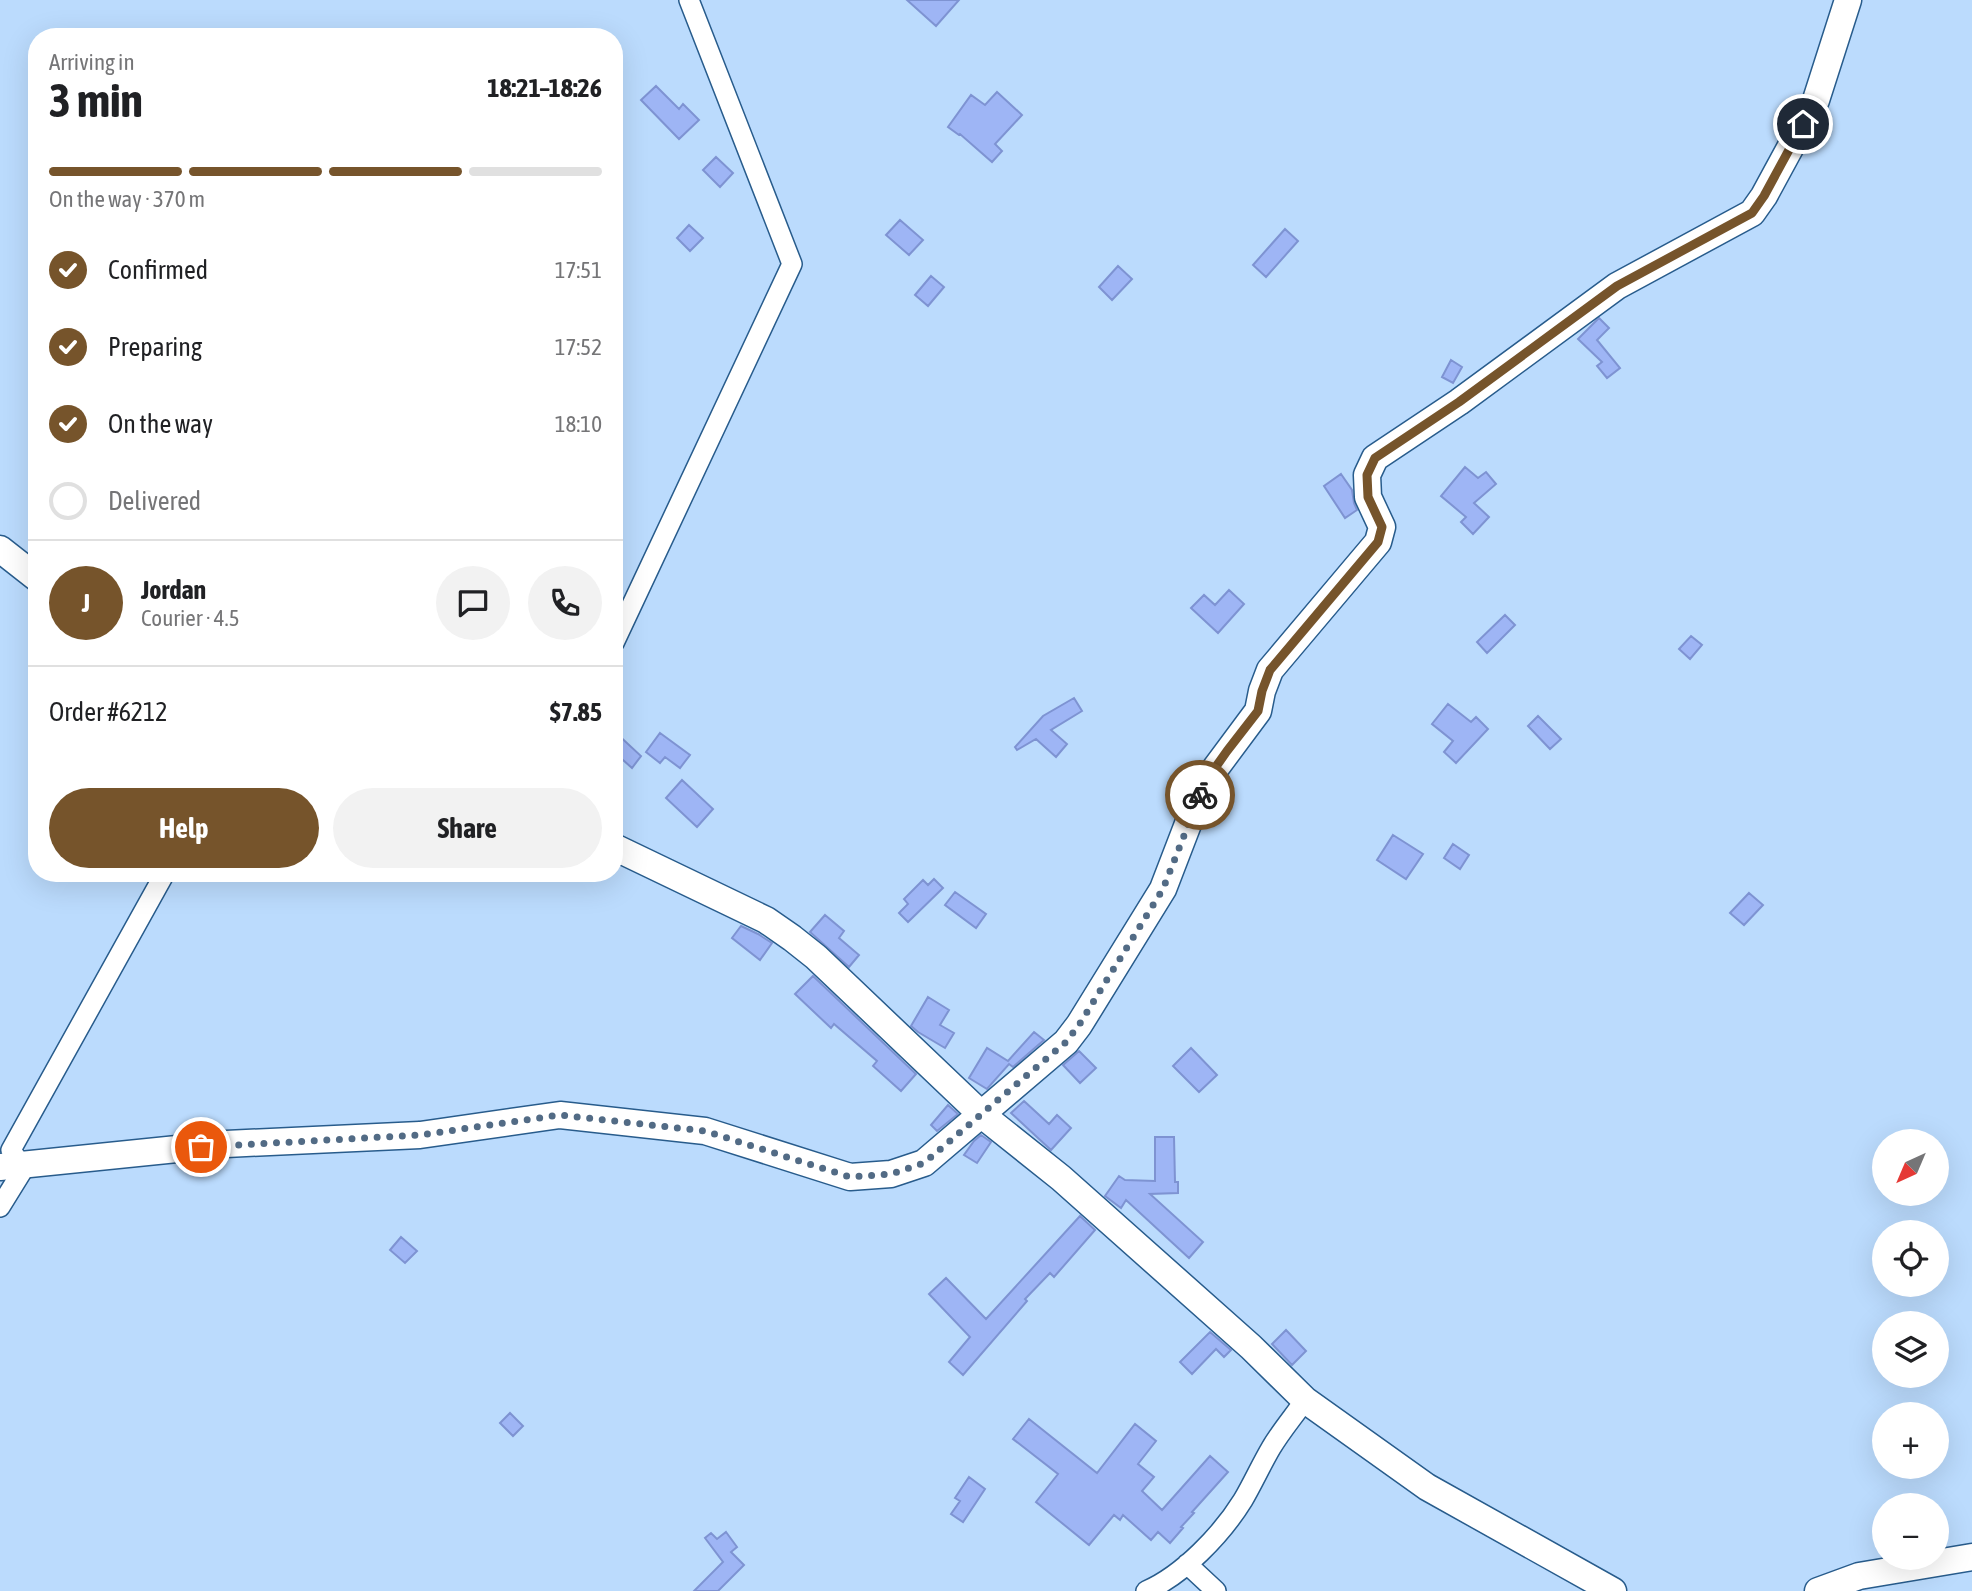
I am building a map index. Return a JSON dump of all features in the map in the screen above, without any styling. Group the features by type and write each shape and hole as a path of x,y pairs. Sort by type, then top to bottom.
{"street":[{"path":"623,624 792,264 689,0"},
{"path":"0,1167 226,1144 420,1135 560,1115 705,1131 850,1177 891,1174 924,1163 1066,1042 1079,1025 1163,889 1203,785 1258,711 1270,670 1378,542 1382,527 1368,497 1367,475 1375,458 1459,402 1617,286 1752,213 1816,100 1848,0"},
{"path":"0,549 28,571"},
{"path":"623,851 766,920 792,938 816,957 982,1115 1061,1178 1251,1347 1305,1400 1427,1487 1613,1591"},
{"path":"26,1165 17,1159 11,1150 160,882"},
{"path":"0,1207 26,1165"},
{"path":"1146,1591 1160,1585 1187,1564 1224,1528 1272,1447 1305,1400"},
{"path":"1818,1591 1859,1576 1972,1557"},
{"path":"1187,1564 1216,1591"}],"building":[{"path":"907,0 959,0 936,26"},
{"path":"656,86 679,109 683,104 699,120 679,139 641,100"},
{"path":"997,92 1022,115 995,144 1002,151 992,162 948,127 971,95 985,105"},
{"path":"716,157 733,173 720,187 703,170"},
{"path":"900,220 923,240 909,255 886,235"},
{"path":"689,225 703,238 690,251 677,238"},
{"path":"1285,229 1298,241 1266,277 1253,265"},
{"path":"1118,266 1132,279 1112,300 1099,287"},
{"path":"931,276 944,287 928,306 915,295"},
{"path":"1599,318 1609,328 1597,340 1620,368 1607,378 1597,366 1602,362 1578,339"},
{"path":"1451,360 1462,367 1453,383 1442,377"},
{"path":"1465,467 1478,478 1486,472 1496,484 1474,503 1489,517 1473,534 1461,522 1466,517 1441,496"},
{"path":"1341,474 1352,490 1357,510 1345,518 1324,486"},
{"path":"1229,590 1244,604 1218,633 1191,608 1204,595 1215,605"},
{"path":"1505,615 1515,625 1487,653 1477,642"},
{"path":"1691,636 1702,645 1690,659 1679,649"},
{"path":"1074,698 1082,711 1051,730 1067,744 1056,757 1036,739 1017,750 1015,747 1043,716"},
{"path":"1448,704 1471,722 1476,717 1488,729 1456,763 1444,752 1453,741 1432,724"},
{"path":"1538,716 1561,739 1550,749 1528,726"},
{"path":"660,733 690,755 680,768 665,757 660,763 646,752"},
{"path":"623,739 641,756 632,768 623,760"},
{"path":"682,780 713,809 697,827 666,798"},
{"path":"1393,835 1423,854 1406,879 1377,860"},
{"path":"1453,844 1469,855 1460,869 1444,858"},
{"path":"934,879 943,888 908,922 899,913 908,904 904,899 923,880 928,885"},
{"path":"955,892 986,914 976,928 945,905"},
{"path":"1749,893 1763,905 1744,925 1730,913"},
{"path":"825,915 844,931 839,938 859,955 849,967 810,932"},
{"path":"741,926 772,943 760,960 732,938"},
{"path":"813,976 916,1074 901,1091 873,1066 877,1061 834,1024 831,1028 795,994"},
{"path":"928,997 949,1010 940,1025 954,1033 945,1048 911,1026"},
{"path":"1034,1032 1044,1040 1013,1067 1009,1064 987,1089 969,1078 987,1048 1008,1061"},
{"path":"1191,1048 1217,1075 1199,1092 1173,1066"},
{"path":"1079,1051 1096,1068 1080,1083 1063,1065"},
{"path":"1024,1101 1049,1124 1057,1115 1071,1128 1051,1150 1011,1113"},
{"path":"948,1105 958,1114 937,1131 931,1125"},
{"path":"981,1135 991,1142 977,1163 964,1155"},
{"path":"1155,1137 1174,1137 1175,1182 1178,1182 1178,1193 1150,1194 1203,1242 1189,1258 1126,1200 1121,1208 1105,1196 1119,1176 1125,1180 1155,1181"},
{"path":"1080,1216 1095,1230 1054,1277 1050,1273 1025,1299 1027,1301 963,1375 949,1362 970,1337 929,1294 946,1278 986,1319"},
{"path":"401,1237 417,1251 405,1263 390,1250"},
{"path":"1286,1330 1306,1351 1292,1365 1272,1344"},
{"path":"1210,1332 1231,1350 1224,1357 1216,1349 1192,1374 1180,1362"},
{"path":"510,1413 523,1426 513,1436 500,1423"},
{"path":"1029,1419 1097,1473 1135,1424 1156,1441 1138,1464 1154,1477 1142,1491 1162,1510 1210,1456 1228,1472 1192,1512 1194,1513 1170,1543 1158,1532 1151,1540 1123,1515 1120,1520 1114,1515 1089,1545 1036,1502 1058,1474 1013,1439"},
{"path":"969,1477 985,1489 963,1522 951,1514 960,1501 955,1498"},
{"path":"726,1532 737,1547 731,1552 744,1565 718,1591 694,1591 723,1562 705,1538 711,1533 717,1539"}],"way so far":[{"path":"201,1147 420,1135 560,1115 705,1131 850,1177 891,1174 924,1163 1066,1042 1079,1025 1163,889 1200,795"}],"route":[{"path":"1200,795 1203,785 1258,711 1270,670 1378,542 1382,527 1368,497 1367,475 1375,458 1459,402 1617,286 1752,213 1803,124"}]}
